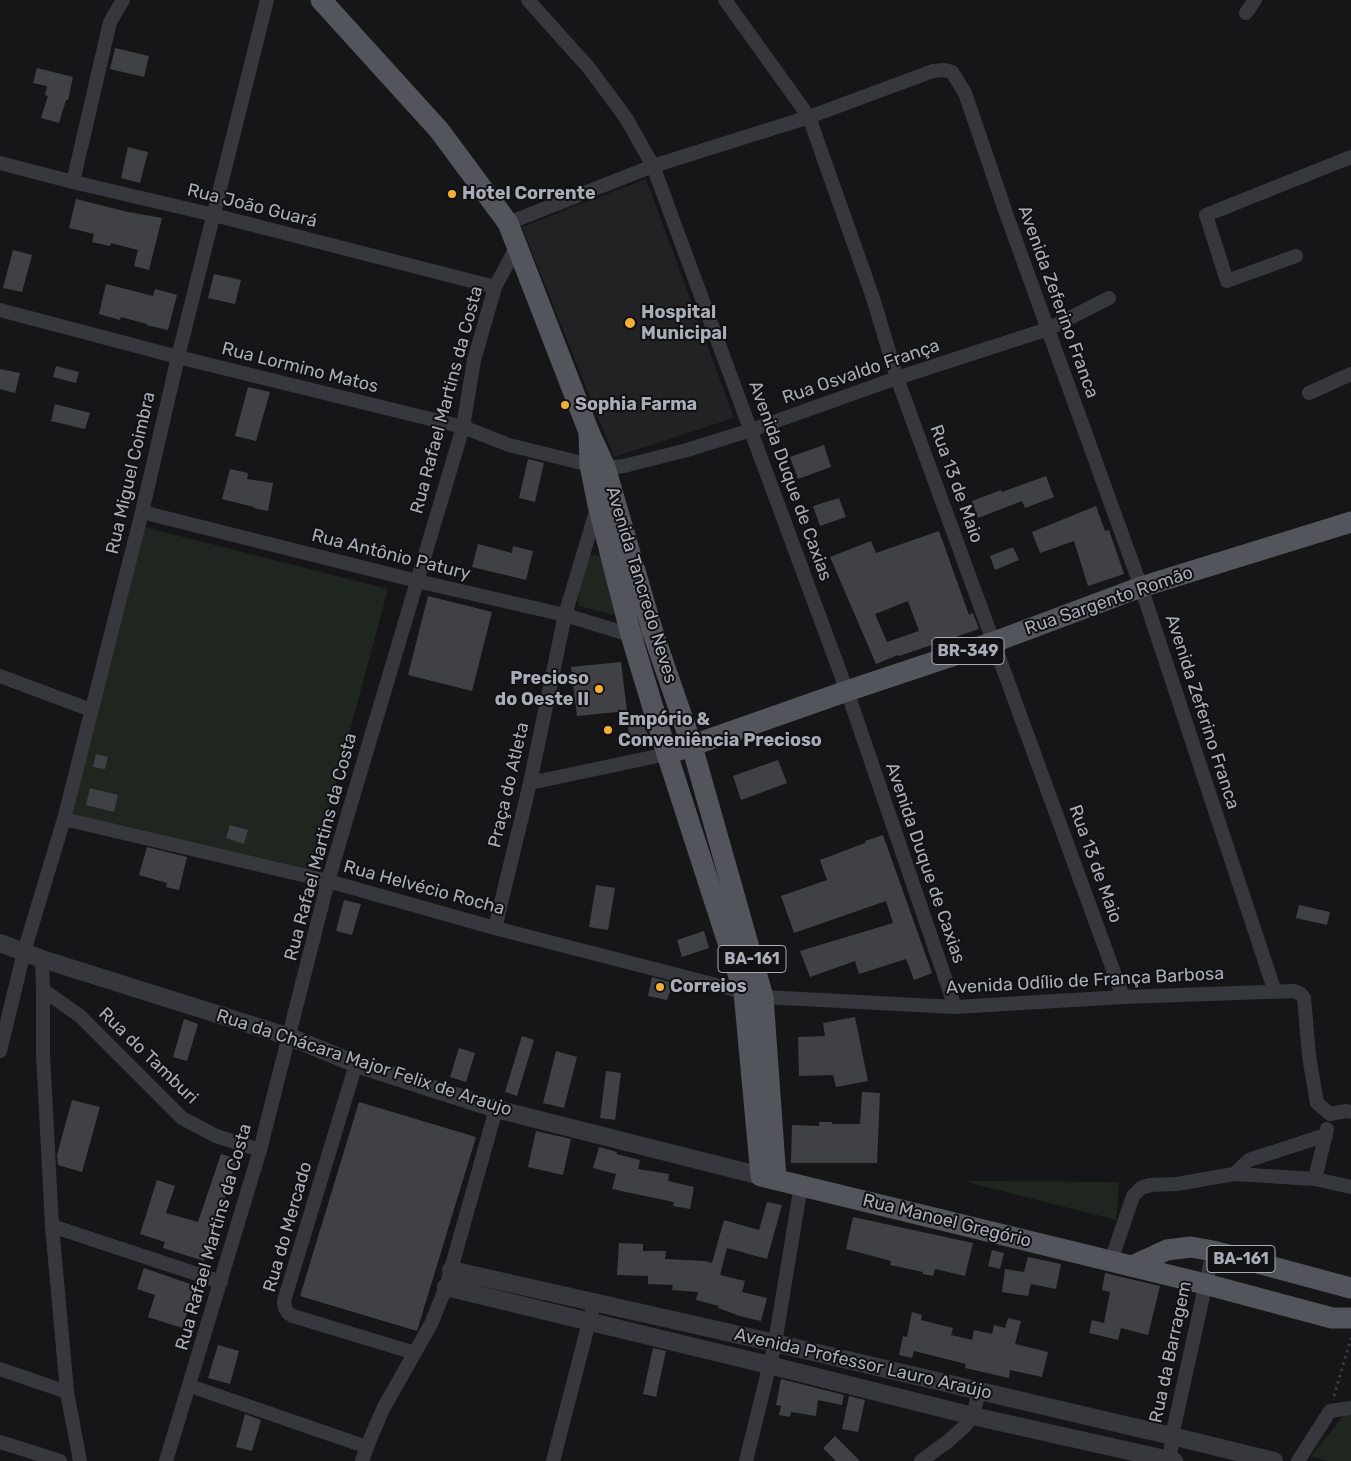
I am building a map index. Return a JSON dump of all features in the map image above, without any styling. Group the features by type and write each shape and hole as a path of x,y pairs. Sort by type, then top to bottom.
{"main road":[{"name":"Avenida Tancredo Neves","path":"321,0 438,130 508,223 589,432 598,466 652,633 692,746 753,995 768,1177"},
{"name":"Avenida Tancredo Neves","path":"598,466 598,505 631,635 667,754 753,995"},
{"name":"Rua Sargento Romão","path":"667,754 994,642 1141,587 1351,522"},
{"name":"Rua Manoel Gregório","path":"768,1177 1132,1266"},
{"name":"BA-161","path":"1132,1266 1167,1250 1190,1248 1213,1251 1351,1288"},
{"name":"BA-161","path":"1132,1266 1332,1318 1351,1318"}],"street":[{"path":"73,182 110,22 123,0"},
{"name":"Rua Miguel Coimbra","path":"0,1051 24,952 64,819 142,512 178,357 267,0"},
{"name":"Avenida Duque de Caxias","path":"528,0 589,68 626,118 653,166 847,691 955,1007"},
{"name":"Rua 13 de Maio","path":"725,0 809,117 873,298 897,378 1123,997"},
{"path":"1246,13 1255,0"},
{"name":"Avenida Zeferino Franca","path":"508,223 653,166 809,117 933,71 945,70 952,72 965,93 1007,216 1141,587 1275,992"},
{"path":"1296,256 1227,281 1206,215 1351,158"},
{"name":"Rua João Guará","path":"0,163 495,286"},
{"name":"Rua Rafael Martins da Costa","path":"166,1461 260,1150 328,881 463,427 474,360 495,286 517,246"},
{"name":"Rua Osvaldo França","path":"598,466 624,466 687,450 751,430 897,378 1048,329 1109,298"},
{"name":"Rua Lormino Matos","path":"0,310 178,357 463,427 509,445 598,466"},
{"path":"1309,393 1351,374"},
{"name":"Praça do Atleta","path":"495,928 530,783 564,615 598,505"},
{"name":"Rua Antônio Patury","path":"142,512 417,581 564,615 631,635"},
{"path":"631,635 652,633"},
{"path":"0,676 91,710"},
{"path":"530,783 667,754"},
{"name":"Rua Helvécio Rocha","path":"64,819 328,881 495,928 753,995"},
{"name":"Rua da Chácara Major Felix de Araujo","path":"0,943 42,959 290,1037 356,1064 496,1109 768,1177"},
{"path":"42,959 43,1054 52,1226 67,1392 80,1461"},
{"name":"Rua do Tamburi","path":"43,990 80,1016 182,1118 216,1136 260,1150"},
{"name":"Avenida Odílio de França Barbosa","path":"753,995 955,1007 1123,997 1294,991 1301,994 1304,998 1309,1056 1317,1103 1330,1114"},
{"name":"Rua do Mercado","path":"356,1064 284,1301 285,1308 293,1316 416,1353"},
{"path":"362,1461 384,1407 431,1324 446,1287 496,1109"},
{"path":"1315,1179 1330,1114 1351,1112"},
{"path":"1234,1174 1249,1160 1326,1135"},
{"path":"1111,1261 1133,1196 1141,1188 1150,1184 1177,1184 1234,1174 1315,1179 1351,1187"},
{"path":"746,1461 774,1343 802,1185"},
{"path":"52,1226 220,1282"},
{"name":"Rua da Barragem","path":"1171,1461 1172,1436 1213,1251"},
{"name":"Avenida Professor Lauro Araújo","path":"451,1270 774,1343 1274,1461"},
{"name":"Avenida Professor Lauro Araújo","path":"446,1287 973,1416 1171,1461"},
{"path":"553,1461 594,1303"},
{"path":"0,1369 67,1392"},
{"path":"190,1386 367,1446"},
{"path":"921,1461 947,1442 973,1416 979,1391"},
{"path":"1298,1461 1330,1411 1351,1408"},
{"path":"0,1442 60,1461"}],"path":[{"path":"1330,1411 1351,1338"}],"shaded area":[{"name":"Hospital Municipal","path":"646,179 734,418 614,457 522,227"},
{"path":"144,527 388,589 311,875 68,816"},
{"path":"587,555 603,556 616,611 614,615 579,606 578,600"},
{"path":"963,1181 1119,1182 1116,1220"},
{"path":"1351,1412 1351,1461 1327,1461 1311,1456 1346,1413"}],"building":[{"path":"115,48 149,56 144,77 110,69"},
{"path":"37,68 73,77 68,100 66,100 59,123 41,118 48,96 45,95 47,86 33,83"},
{"path":"128,147 148,152 140,183 121,178"},
{"path":"76,199 162,218 149,270 134,266 138,250 111,243 110,246 92,242 94,234 69,228"},
{"path":"13,250 32,255 22,292 3,288"},
{"path":"214,274 241,280 235,304 208,298"},
{"path":"106,284 153,296 155,289 177,295 168,330 121,317 120,320 99,314"},
{"path":"56,366 79,372 76,383 53,377"},
{"path":"0,369 20,373 15,393 0,389"},
{"path":"248,387 270,392 256,441 235,436"},
{"path":"55,404 90,413 85,429 51,421"},
{"path":"824,445 831,467 798,479 790,457"},
{"path":"528,459 544,463 535,502 519,498"},
{"path":"230,469 248,473 247,479 273,483 268,511 222,499"},
{"path":"1046,476 1054,497 1025,508 1022,501 978,518 972,501"},
{"path":"839,498 846,517 820,526 813,506"},
{"path":"1096,506 1105,531 1109,530 1124,574 1088,586 1074,541 1040,553 1032,532"},
{"path":"939,531 969,615 973,613 979,629 876,664 830,557 871,541 876,553","holes":["908,601 919,631 887,642 875,614"]},
{"path":"478,544 512,553 513,546 533,551 526,580 472,567"},
{"path":"1013,547 1019,560 995,570 990,556"},
{"path":"428,596 492,612 472,691 408,675"},
{"name":"Precioso do Oeste II","path":"621,662 627,711 577,716 571,667"},
{"path":"645,725 649,739 630,741 628,727"},
{"path":"96,754 108,757 105,769 93,767"},
{"path":"778,760 787,783 741,800 733,776"},
{"path":"90,788 118,795 114,812 86,805"},
{"path":"230,825 248,830 244,844 226,838"},
{"path":"883,835 932,973 914,980 906,959 859,974 855,961 810,977 800,951 893,923 886,901 794,933 781,896 827,880 820,860"},
{"path":"147,847 187,857 179,890 166,887 167,883 139,875"},
{"path":"596,885 615,888 608,930 589,927"},
{"path":"344,900 361,904 352,935 336,931"},
{"path":"1299,905 1330,912 1327,925 1296,918"},
{"path":"704,931 709,948 682,957 677,940"},
{"name":"Correios","path":"652,977 673,983 667,1000 648,996"},
{"path":"855,1017 868,1081 836,1087 833,1075 799,1076 798,1037 825,1036 823,1023"},
{"path":"184,1019 198,1024 187,1061 173,1057"},
{"path":"522,1036 534,1040 517,1096 505,1092"},
{"path":"459,1048 475,1053 466,1082 450,1077"},
{"path":"556,1051 577,1057 564,1108 543,1103"},
{"path":"606,1071 621,1073 615,1120 600,1118"},
{"path":"862,1092 880,1093 877,1163 791,1163 792,1125 819,1126 819,1122 860,1124"},
{"path":"72,1100 100,1107 82,1172 58,1165 57,1155"},
{"path":"359,1102 476,1137 417,1331 300,1296"},
{"path":"536,1131 571,1139 563,1175 528,1167"},
{"path":"599,1147 617,1152 616,1154 640,1160 638,1169 669,1174 668,1181 694,1187 690,1209 673,1206 674,1202 612,1189 616,1174 593,1168"},
{"path":"221,1154 237,1159 204,1261 163,1248 165,1242 140,1234 157,1180 175,1186 166,1213 198,1222"},
{"path":"767,1202 782,1205 767,1259 727,1248 720,1275 745,1281 742,1292 767,1298 761,1321 740,1316 718,1308 719,1306 696,1300 698,1292 672,1290 673,1285 648,1284 648,1276 617,1275 619,1243 643,1244 643,1251 666,1251 665,1259 712,1263 724,1220 759,1230"},
{"path":"853,1217 973,1243 965,1276 935,1269 933,1276 923,1274 923,1272 890,1265 891,1261 846,1249"},
{"path":"992,1250 1004,1253 1000,1269 988,1266"},
{"path":"1028,1257 1061,1264 1056,1289 1031,1284 1028,1296 1002,1292 1005,1269 1024,1272"},
{"path":"144,1268 196,1286 182,1328 148,1317 155,1295 137,1289"},
{"path":"1105,1273 1160,1286 1148,1335 1121,1328 1118,1340 1089,1333 1092,1320 1104,1323 1110,1292 1102,1290"},
{"path":"912,1312 922,1315 921,1320 953,1328 951,1335 972,1340 974,1330 992,1334 994,1325 1005,1328 1008,1318 1021,1321 1015,1344 1048,1352 1042,1377 1010,1370 1009,1378 965,1368 966,1364 914,1351 912,1358 899,1355 903,1336 907,1337"},
{"path":"218,1345 239,1351 230,1384 208,1378"},
{"path":"653,1348 666,1351 656,1397 643,1394"},
{"path":"781,1379 844,1395 842,1405 818,1400 816,1416 791,1412 790,1417 779,1415 781,1406 776,1405"},
{"path":"849,1396 865,1400 858,1432 842,1429"},
{"path":"245,1414 261,1420 252,1451 236,1447"},
{"path":"835,1436 860,1461 836,1461 823,1448"}],"place":[{"name":"Hotel Corrente","path":"452,194"},
{"name":"Hospital Municipal","path":"630,323"},
{"name":"Sophia Farma","path":"565,405"},
{"name":"Precioso do Oeste II","path":"599,689"},
{"name":"Empório & Conveniência Precioso","path":"608,730"},
{"name":"Correios","path":"660,987"}]}
